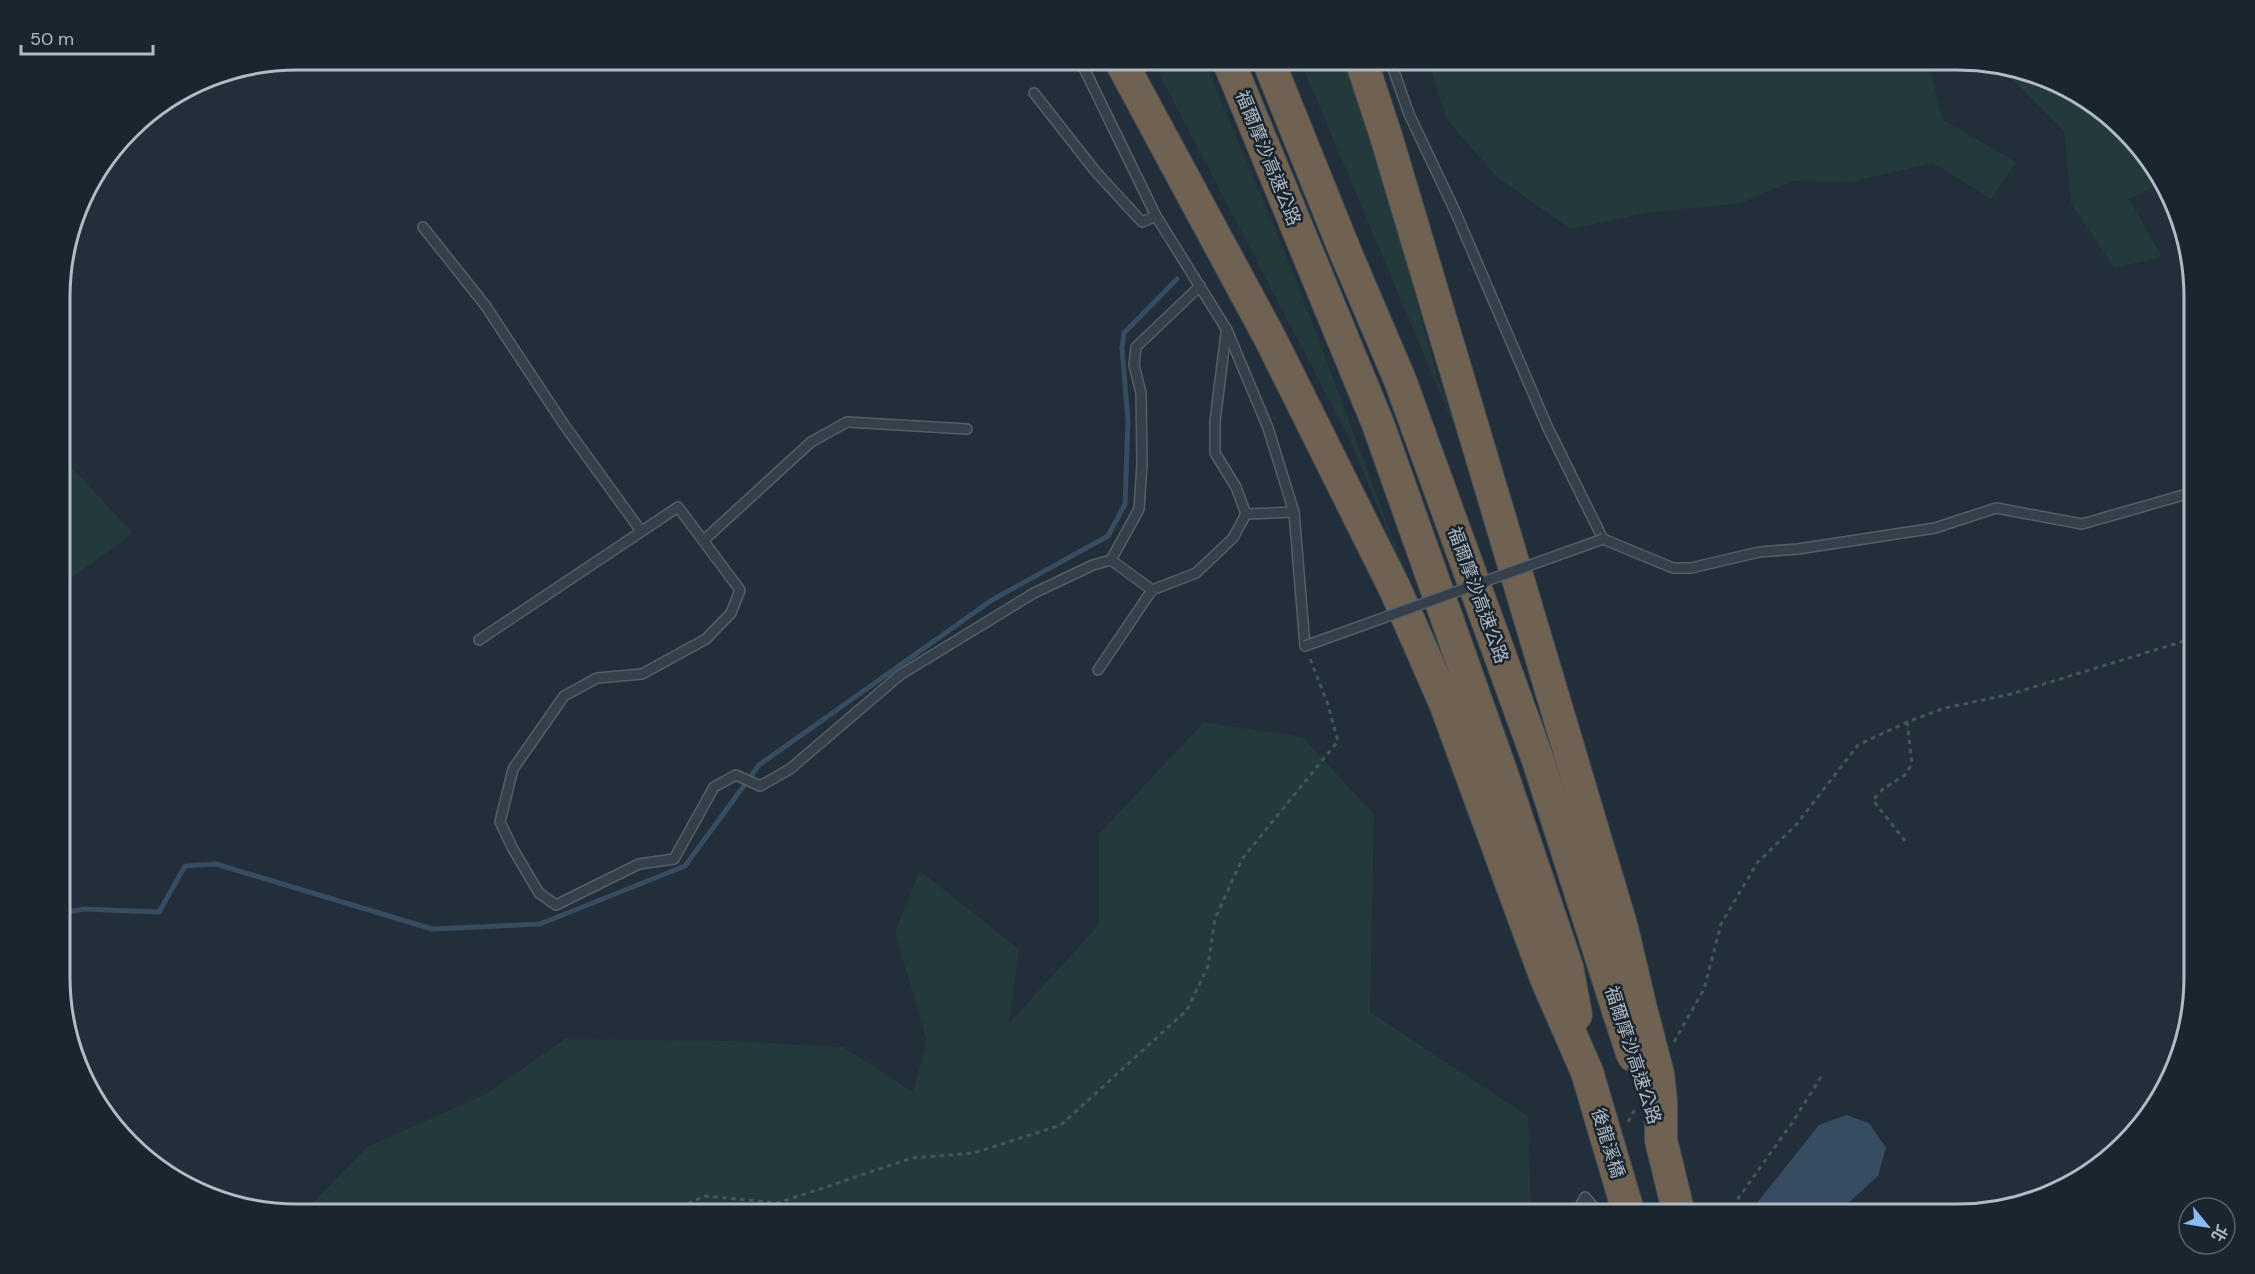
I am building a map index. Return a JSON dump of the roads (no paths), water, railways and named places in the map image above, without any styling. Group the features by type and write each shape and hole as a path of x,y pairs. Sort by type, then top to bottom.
{"highway":[{"path":"1125,70 1271,340 1395,589 1445,703 1546,978 1587,1072"},
{"name":"福爾摩沙高速公路","path":"1232,70 1378,424 1501,771 1567,967 1587,1072"},
{"name":"福爾摩沙高速公路","path":"1272,70 1400,380 1629,1007"},
{"path":"1364,70 1386,136 1622,928 1629,1007 1658,1074 1661,1140 1677,1204"},
{"name":"後龍溪橋","path":"1587,1072 1626,1204"}],"lane":[{"path":"1085,70 1156,216 1227,330 1268,428 1294,512 1305,646 1603,539"},
{"path":"1394,70 1409,114 1455,211 1538,405 1603,539 1673,568 1691,568 1759,552 1798,549 1935,528 1996,508 2082,524 2184,495"},
{"path":"1034,93 1096,172 1142,222 1156,216"},
{"path":"423,227 484,305 565,426 641,531"},
{"path":"479,640 678,507 740,590 731,613 706,639 642,674 597,678 564,696 513,769 500,822 538,893 556,905 639,864 674,860 714,787 736,775 760,786 790,770 900,675 1034,593 1111,560 1139,509 1142,464 1141,393 1134,365 1136,347 1200,286"},
{"path":"1098,670 1152,590 1196,573 1233,538 1246,514 1236,487 1215,453 1215,421 1227,330"},
{"path":"704,540 811,442 848,422 967,429"},
{"path":"1246,514 1294,512"},
{"path":"1111,560 1152,590"},
{"path":"1581,1204 1585,1197 1591,1204"}],"water":[{"path":"1846,1115 1869,1123 1886,1148 1878,1176 1847,1204 1756,1204 1819,1125"}],"waterway":[{"path":"70,912 84,909 159,912 185,866 216,864 432,929 540,924 685,866 759,765 992,600 1108,536 1125,504 1128,421 1122,348 1124,333 1177,279"}]}
